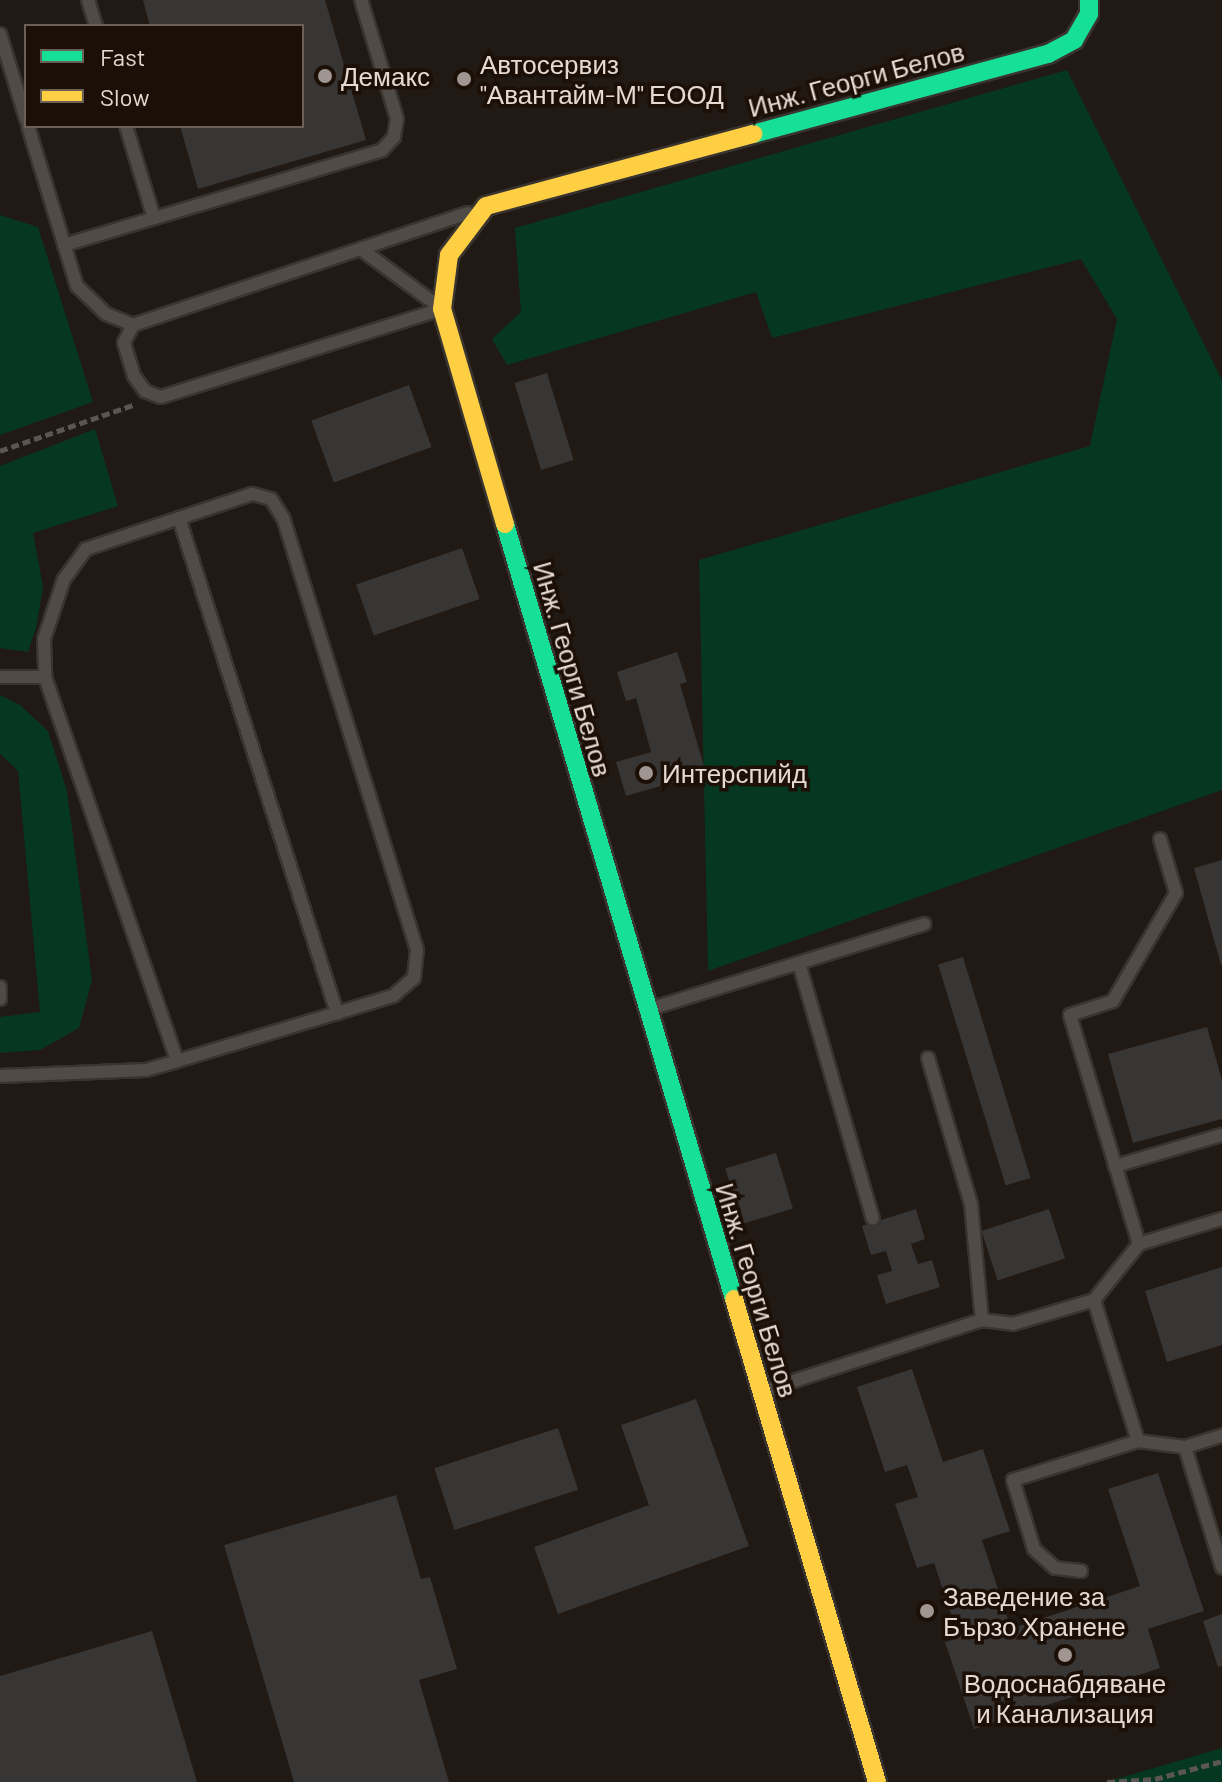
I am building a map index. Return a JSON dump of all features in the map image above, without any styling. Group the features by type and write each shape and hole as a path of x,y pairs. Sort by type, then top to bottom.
{"street":[{"name":"Инж. Георги Белов","path":"877,1782 646,1010 442,309 449,255 486,206 1048,54 1074,40 1089,14 1089,0"}],"lane":[{"path":"88,0 95,24"},
{"path":"64,245 382,150 394,137 397,119 361,0"},
{"path":"0,34 24,112"},
{"path":"29,128 77,286 106,314 133,325 486,206"},
{"path":"127,128 154,218"},
{"path":"362,250 442,309"},
{"path":"133,325 124,343 134,376 145,391 161,397 442,309"},
{"path":"0,1076 146,1070 177,1061 393,996 414,978 417,950 283,518 271,499 252,494 86,549 64,579 49,624 45,677 177,1061"},
{"path":"179,518 337,1013"},
{"path":"0,677 45,677"},
{"path":"1139,1244 1070,1015 1113,1001 1176,893 1160,839"},
{"path":"646,1010 924,924"},
{"path":"799,963 873,1219"},
{"path":"0,987 0,999"},
{"path":"928,1058 971,1204 982,1320"},
{"path":"1115,1166 1222,1135"},
{"path":"760,1392 982,1320 1013,1324 1094,1300 1139,1244 1222,1219"},
{"path":"1094,1300 1138,1441"},
{"path":"1081,1571 1055,1568 1034,1549 1013,1480 1138,1441 1185,1447 1222,1436"},
{"path":"1185,1447 1222,1567"}],"path":[{"path":"0,451 161,397"},
{"path":"1107,1782 1155,1779 1222,1761"}],"green space":[{"path":"1067,70 1222,380 1222,790 708,971 699,560 1090,446 1117,319 1081,259 772,338 756,292 507,365 492,339 521,312 515,228"},
{"path":"0,215 38,227 93,402 0,435"},
{"path":"95,429 118,506 33,533 43,587 36,628 28,652 0,648 0,466"},
{"path":"0,695 20,705 48,731 67,791 92,980 79,1028 40,1050 0,1053 0,1017 40,1012 18,771 0,754"},
{"path":"1222,1748 1222,1782 1106,1782"}],"building":[{"name":"Демакс","path":"143,0 325,0 366,140 198,189 181,128 304,128 304,24 149,24"},
{"path":"547,373 574,460 541,470 514,383"},
{"path":"409,385 432,447 334,483 311,421"},
{"path":"462,548 480,599 374,636 356,584"},
{"path":"677,652 687,682 680,684 706,773 626,796 616,762 651,752 636,698 626,701 617,672"},
{"path":"1222,860 1222,965 1221,965 1194,868"},
{"path":"963,957 1031,1178 1006,1186 938,965"},
{"path":"1207,1027 1222,1080 1222,1119 1133,1143 1108,1054"},
{"path":"776,1153 793,1208 742,1224 725,1168"},
{"path":"916,1209 925,1239 911,1244 918,1264 932,1260 940,1287 886,1304 877,1275 892,1271 886,1251 871,1255 862,1226"},
{"path":"1049,1209 1065,1258 998,1280 981,1231"},
{"path":"1222,1267 1222,1345 1167,1362 1145,1291"},
{"path":"912,1369 943,1462 983,1449 1010,1531 982,1540 1011,1629 1140,1586 1108,1489 1158,1473 1204,1611 1148,1629 1160,1668 974,1729 945,1642 959,1638 934,1563 917,1568 895,1504 918,1497 907,1465 885,1472 857,1387"},
{"path":"696,1399 749,1546 558,1614 534,1547 649,1505 621,1425"},
{"path":"558,1428 578,1490 454,1530 434,1468"},
{"path":"396,1495 421,1579 430,1577 457,1669 419,1680 449,1782 294,1782 224,1545"},
{"path":"1222,1614 1222,1666 1218,1667 1203,1621"},
{"path":"152,1631 197,1782 0,1782 0,1676"}],"traffic: fast":[{"path":"753,134 1048,54 1074,40 1089,14 1089,0"},
{"path":"505,524 734,1299"}],"traffic: slow":[{"path":"505,524 442,309 449,255 486,206 753,134"},
{"path":"734,1299 877,1782"}],"place":[{"name":"Демакс","path":"325,76"},
{"name":"Автосервиз \"Авантайм-М\" ЕООД","path":"464,79"},
{"name":"Интерспийд","path":"646,773"},
{"name":"Заведение за Бързо Хранене","path":"927,1611"},
{"name":"Водоснабдяване и Канализация","path":"1065,1655"}]}
